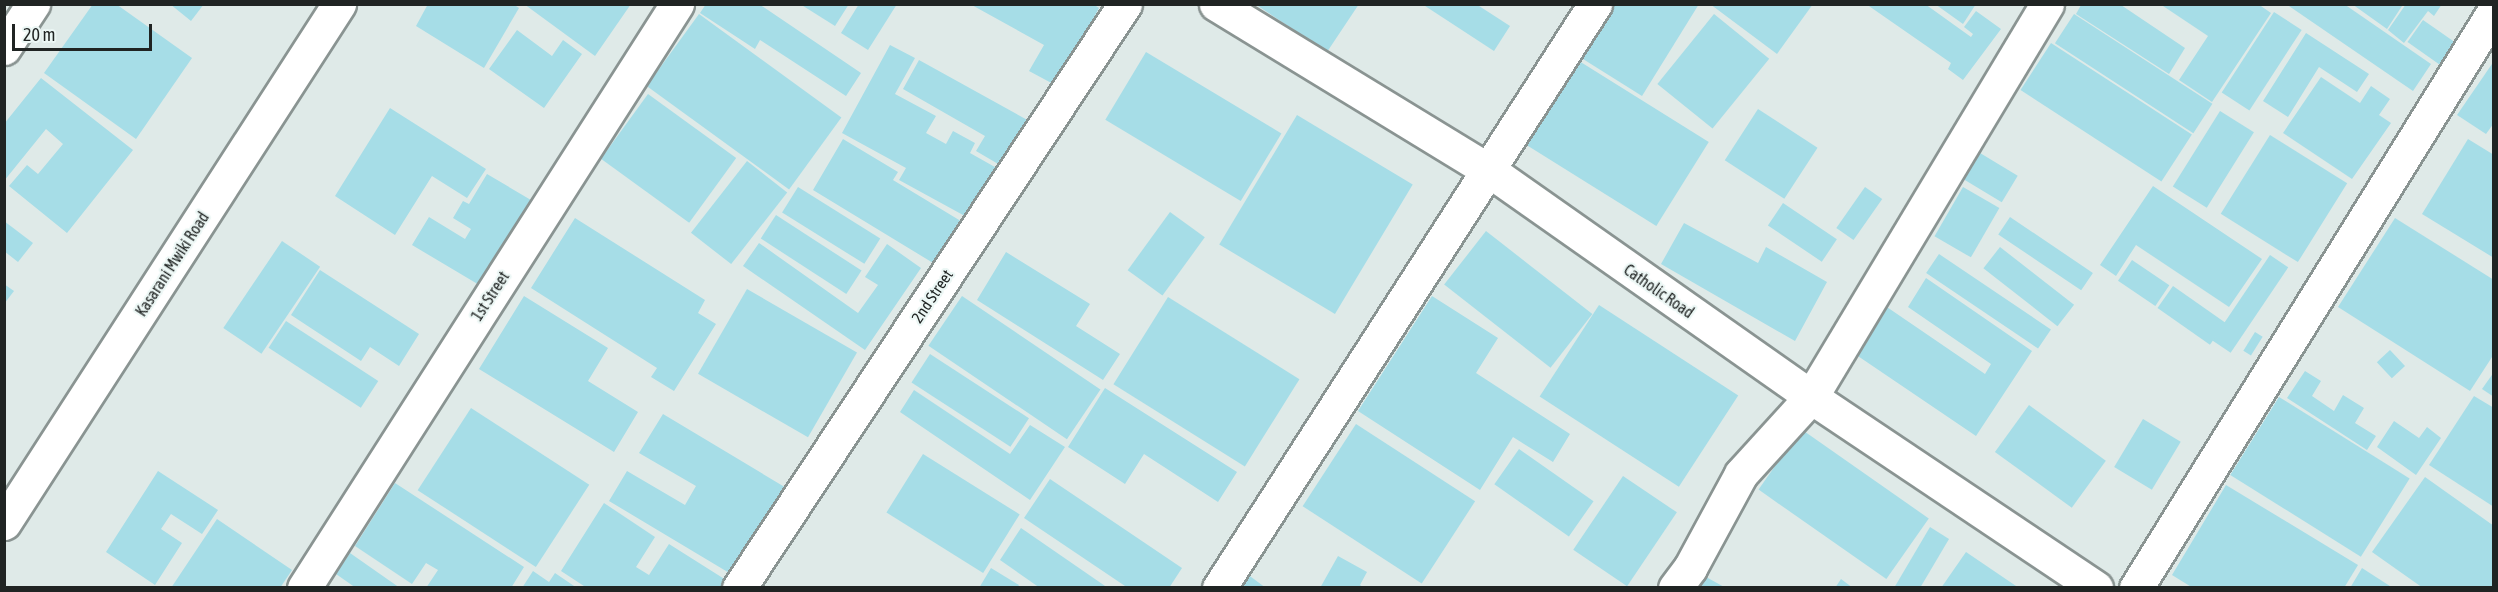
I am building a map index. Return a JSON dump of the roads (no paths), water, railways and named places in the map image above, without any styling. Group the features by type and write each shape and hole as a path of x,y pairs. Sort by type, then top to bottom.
{"street":[{"path":"4,48 33,4"},
{"name":"Kasarani Mwiki Road","path":"4,523 339,4"},
{"name":"1st Street","path":"304,588 676,4"},
{"name":"2nd Street","path":"738,588 1125,4"},
{"name":"Catholic Road","path":"1216,4 1490,171 1811,398 2096,588"},
{"path":"1219,588 1490,171 1595,4"},
{"path":"1676,588 1690,568 1741,474 1811,398 2047,4"},
{"path":"2136,588 2493,11"}]}
